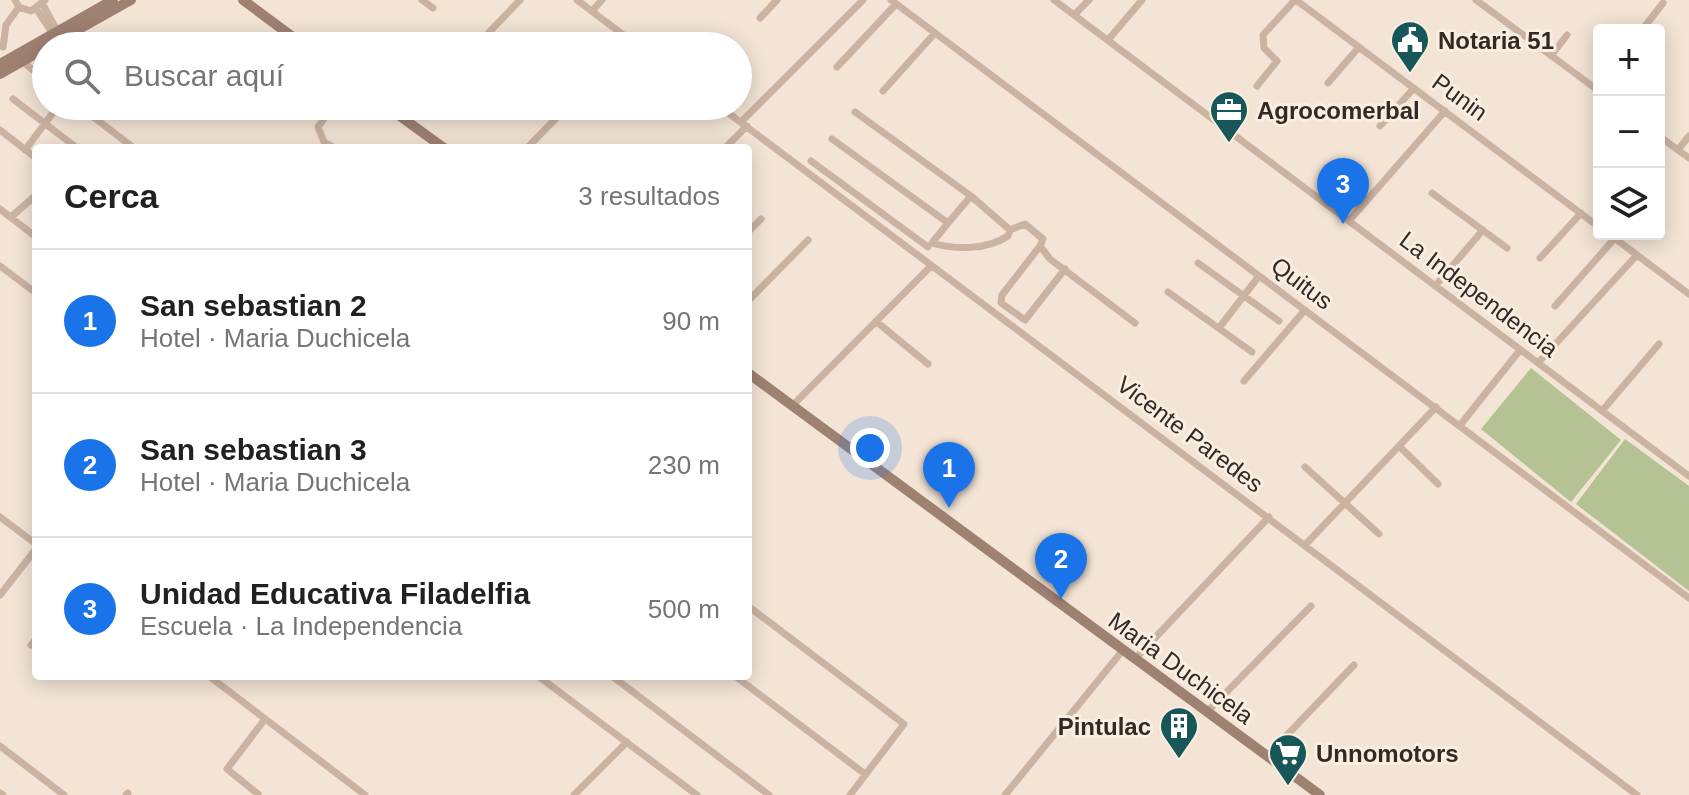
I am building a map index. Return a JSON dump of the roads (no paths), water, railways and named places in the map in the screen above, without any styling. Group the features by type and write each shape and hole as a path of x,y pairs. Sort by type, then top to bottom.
{"main road":[{"path":"57,32 113,0"},
{"path":"74,32 131,0"},
{"path":"243,0 286,32"},
{"path":"0,64 32,46"},
{"path":"0,74 32,56"},
{"path":"405,120 437,144"},
{"name":"Maria Duchicela","path":"752,376 1320,795"}],"street":[{"path":"422,0 433,8"},
{"path":"489,32 520,0"},
{"path":"577,0 620,32"},
{"path":"592,11 602,0"},
{"path":"760,18 777,0"},
{"path":"752,116 863,0"},
{"name":"La Independencia","path":"1054,0 1689,476"},
{"path":"1074,15 1089,0"},
{"path":"1108,40 1142,0"},
{"path":"1257,86 1277,61 1264,48 1263,35 1296,0"},
{"name":"Punin","path":"1296,0 1593,222"},
{"path":"1476,0 1593,85"},
{"path":"837,67 893,2"},
{"name":"Quitus","path":"893,2 1461,424 1689,598"},
{"path":"1647,24 1663,3"},
{"path":"3,47 6,25 17,4 42,5 55,32"},
{"path":"883,91 935,33"},
{"path":"1551,56 1567,35"},
{"path":"1328,83 1359,47"},
{"path":"22,61 32,69"},
{"path":"1380,126 1414,88"},
{"path":"13,99 32,114"},
{"path":"1349,221 1445,111"},
{"path":"855,112 971,196 1010,230"},
{"path":"40,120 72,144"},
{"path":"25,150 48,120"},
{"path":"97,120 129,144"},
{"path":"323,120 318,127 328,144"},
{"path":"531,144 554,120"},
{"name":"Vicente Paredes","path":"738,120 1637,795"},
{"path":"728,144 748,120"},
{"path":"0,130 32,155"},
{"path":"1678,150 1689,136"},
{"path":"832,139 948,223"},
{"path":"1665,140 1689,158"},
{"path":"811,161 930,245 987,245 1025,224 1043,239 1002,295 1001,303 1025,320 1065,269"},
{"path":"1432,193 1507,248"},
{"path":"919,257 971,196"},
{"path":"11,217 32,199"},
{"path":"0,209 32,234"},
{"path":"1540,258 1581,213"},
{"path":"752,228 761,219"},
{"path":"1435,286 1483,230"},
{"path":"752,297 808,240"},
{"path":"1555,306 1609,240"},
{"path":"1617,240 1689,294"},
{"path":"1040,246 1135,323"},
{"path":"1538,363 1637,255"},
{"path":"1198,263 1279,321"},
{"path":"0,266 32,290"},
{"path":"793,405 878,323 931,266"},
{"path":"1219,328 1259,276"},
{"path":"1168,292 1252,352"},
{"path":"1244,381 1305,310"},
{"path":"878,323 928,364"},
{"path":"1602,411 1659,344"},
{"path":"1461,424 1520,350"},
{"path":"1305,545 1436,407"},
{"path":"1399,446 1438,484"},
{"path":"1305,467 1379,534"},
{"path":"0,517 32,543"},
{"path":"1135,659 1269,517"},
{"path":"0,595 32,551"},
{"path":"1207,712 1311,606"},
{"path":"752,609 904,724 850,795"},
{"path":"1005,795 1123,650"},
{"path":"1267,756 1354,665"},
{"path":"214,680 365,795"},
{"path":"544,680 697,795"},
{"path":"549,684 552,680"},
{"path":"617,680 769,795"},
{"path":"740,680 865,774"},
{"path":"258,794 227,769 265,719"},
{"path":"574,795 627,742"},
{"path":"0,746 64,795"}],"place":[{"name":"Notaria 51","path":"1410,74"},
{"name":"Agrocomerbal","path":"1229,144"},
{"name":"Unidad Educativa Filadelfia","path":"1343,224"},
{"name":"San sebastian 2","path":"949,508"},
{"name":"San sebastian 3","path":"1061,599"},
{"name":"Pintulac","path":"1179,760"},
{"name":"Unnomotors","path":"1288,787"}]}
